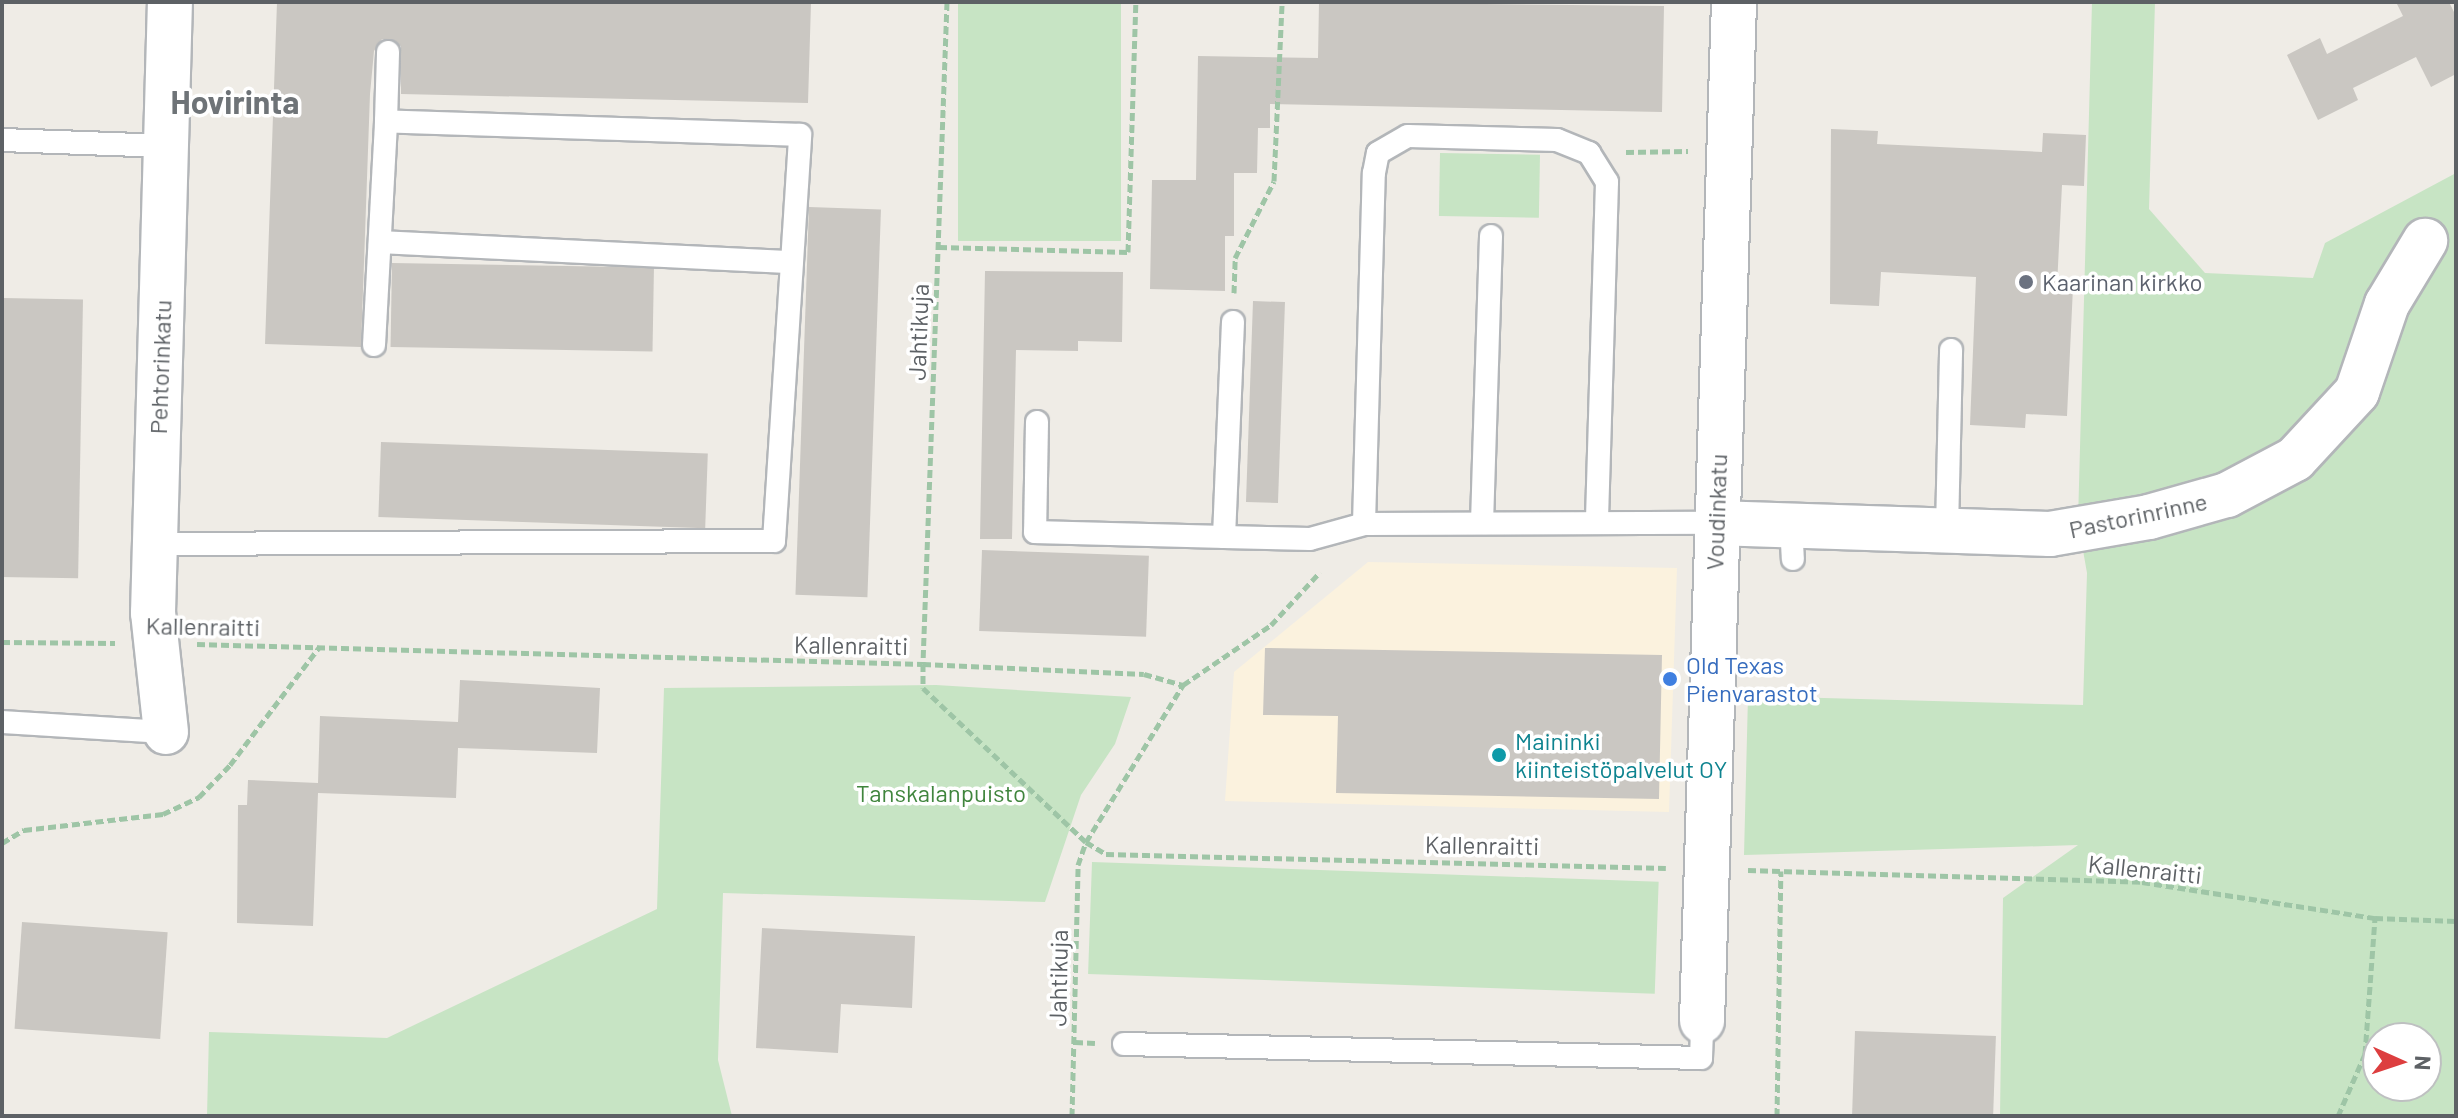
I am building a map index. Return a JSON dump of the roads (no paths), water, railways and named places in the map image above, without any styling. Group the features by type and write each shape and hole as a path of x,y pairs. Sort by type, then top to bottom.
{"street":[{"name":"Pehtorinkatu","path":"166,732 154,643 170,2"},
{"name":"Voudinkatu","path":"1702,1021 1715,523 1734,2"},
{"name":"Pastorinrinne","path":"1715,523 1792,542 1947,530 2050,534 2149,517 2227,495 2295,459 2357,392 2387,304 2425,241"}],"lane":[{"path":"374,345 388,52"},
{"path":"155,544 774,541 800,135 386,121"},
{"path":"1364,524 1378,153 1408,136 1557,140 1589,153 1607,182 1597,523"},
{"path":"2,140 166,146"},
{"path":"1482,523 1491,236"},
{"path":"380,242 792,262"},
{"path":"1224,537 1233,322"},
{"path":"1947,530 1951,350"},
{"path":"1037,422 1035,532 1310,539 1364,524 1715,523"},
{"path":"2,722 166,732"},
{"path":"1124,1044 1701,1058 1702,1021"}],"place":[{"name":"Kaarinan kirkko","path":"2026,282"},
{"name":"Old Texas Pienvarastot","path":"1670,679"},
{"name":"Maininki kiinteistöpalvelut OY","path":"1499,755"}],"district":[{"name":"Hovirinta","path":"235,101"}],"park label":[{"name":"Tanskalanpuisto","path":"941,793"}]}
